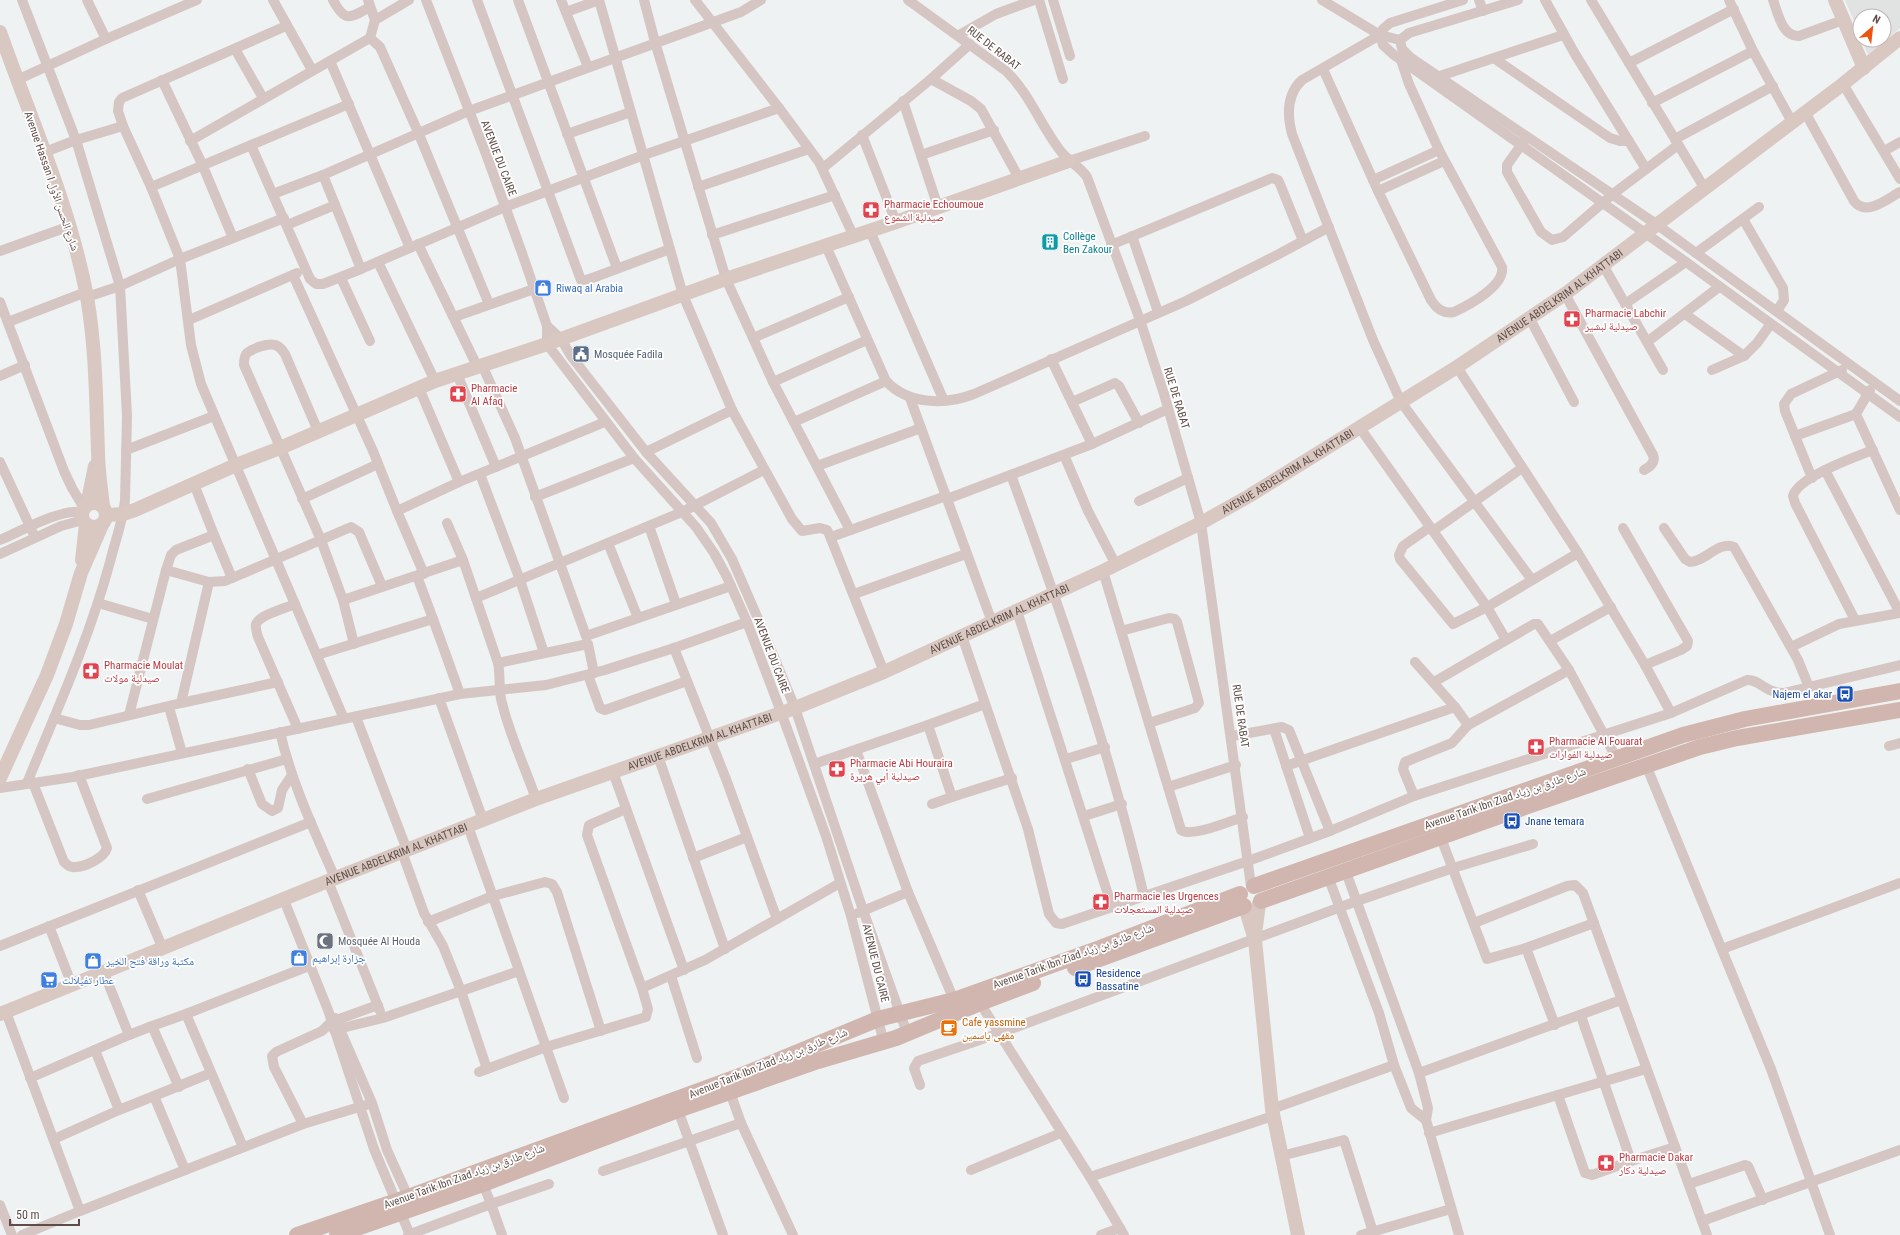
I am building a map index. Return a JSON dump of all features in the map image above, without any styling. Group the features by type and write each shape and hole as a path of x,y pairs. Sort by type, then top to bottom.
{"main road":[{"path":"1835,0 1864,68"},
{"name":"Avenue Hassan I شارع الحسن الأول","path":"0,32 45,152 70,226 86,294 96,376 98,452 104,515 81,573 64,630 47,675 0,780"},
{"name":"AVENUE ABDELKRIM AL KHATTABI","path":"3,1013 284,900 332,879 536,799 788,710 884,672 1017,611 1054,592 1116,565 1201,523 1457,368 1565,294 1644,232 1705,189 1899,42"},
{"path":"104,515 95,502 84,514 94,527 104,515 123,514 194,484 236,464 280,448 435,380 547,344 726,279 854,237 1069,161"},
{"name":"Avenue Hassan I شارع الحسن الأول","path":"81,573 84,514 98,452"},
{"name":"Avenue Tarik Ibn Ziad شارع طارق بن زياد","path":"337,1235 404,1204 745,1074 878,1019 954,1000 1092,951 1251,898 1683,735 1724,724 1900,691"},
{"name":"Avenue Tarik Ibn Ziad شارع طارق بن زياد","path":"297,1235 404,1204 483,1184 678,1110 818,1061 884,1043 980,1003 1165,936 1251,898 1329,878 1700,747 1736,738 1900,710"},
{"path":"1251,898 1272,1113 1298,1235"}],"street":[{"path":"22,0 46,66 56,86 76,140 120,286 126,389 126,450 123,514 98,603 80,657 54,718 30,783 64,862 74,868 98,858 104,854 107,848 79,776"},
{"path":"88,0 106,39"},
{"path":"273,0 286,26 312,70"},
{"path":"190,141 262,98 370,38 375,20 369,3 349,18 345,17 340,12 333,0"},
{"path":"375,20 409,0"},
{"name":"AVENUE DU CAIRE","path":"426,0 505,207 534,289 547,326 547,344 605,422 634,458 704,538 723,568 814,764 863,910 907,1033"},
{"path":"518,0 549,80 617,268"},
{"path":"561,0 588,67"},
{"path":"566,12 599,0 683,295 732,410 798,529 806,532 823,528 827,530 831,537 884,672"},
{"path":"644,0 655,42 726,279 774,382 850,530"},
{"path":"695,0 779,108 823,168 854,237"},
{"path":"273,194 323,175 468,111 711,21 741,12 761,0"},
{"name":"RUE DE RABAT","path":"908,0 1006,70 1017,82 1054,143 1069,161 1081,169 1087,177 1140,320 1168,409 1201,523 1243,817 1251,898"},
{"path":"959,35 996,14 1034,0"},
{"path":"1039,0 1063,80"},
{"path":"1053,0 1070,56"},
{"path":"1322,0 1380,35 1400,40"},
{"path":"1463,0 1395,20 1386,26 1380,35 1302,80 1296,86 1292,94 1289,116 1292,134 1372,340 1401,402 1532,580"},
{"path":"1479,0 1483,11"},
{"path":"1400,40 1405,35 1413,32 1518,0"},
{"path":"1545,0 1564,35 1646,169"},
{"path":"1591,0 1705,189"},
{"path":"1773,0 1785,30 1792,36 1799,36 1843,20"},
{"path":"17,80 193,1"},
{"path":"479,1 581,280 595,277 670,249"},
{"path":"1629,63 1731,5 1753,51 1792,122"},
{"path":"286,26 122,98 119,102 118,111 180,259 195,364 201,384 318,655 344,719"},
{"path":"1380,35 1383,45 1401,60 1686,262 1770,325 1900,417"},
{"path":"1440,76 1564,35"},
{"path":"370,38 380,47 418,132 489,304"},
{"path":"1400,40 1402,49 1406,54 1656,224 1900,401"},
{"path":"823,168 931,79 970,44"},
{"path":"235,49 262,98"},
{"path":"1652,103 1753,51"},
{"path":"1495,59 1610,138 1620,141 1629,141"},
{"path":"1323,69 1378,191 1431,300 1442,312 1448,314 1454,312 1494,287 1503,273 1500,263 1444,161 1408,84 1401,60"},
{"path":"330,61 369,154 414,246 454,317 506,416 522,456 535,497 560,562 587,640 591,674 600,708 605,710 687,681"},
{"path":"931,79 977,105 994,130 1019,178"},
{"path":"162,80 202,164 233,238"},
{"path":"1844,84 1900,179"},
{"path":"1528,136 1520,145 1507,165 1507,172 1541,232 1548,239 1555,240 1563,236 1603,204 1613,194 1646,169 1677,142 1773,86"},
{"path":"903,101 938,207"},
{"path":"151,187 202,164 349,104"},
{"path":"251,145 305,270 310,279 316,284 323,284 341,278 505,207 644,155 779,108"},
{"path":"568,134 631,112"},
{"path":"1805,112 1854,201 1859,206 1871,208 1900,192"},
{"path":"45,152 76,140 123,126"},
{"path":"921,155 994,130"},
{"path":"862,136 896,222"},
{"path":"1069,161 1146,136"},
{"path":"1884,151 1900,142"},
{"path":"698,187 809,149"},
{"path":"1374,180 1439,150"},
{"path":"1378,191 1444,161"},
{"path":"323,175 361,269"},
{"path":"1111,245 1272,178 1278,180 1280,184 1303,241"},
{"path":"712,235 835,195"},
{"path":"8,322 86,294 120,286 180,259 233,238 335,205"},
{"path":"1696,253 1759,207"},
{"path":"1743,220 1783,288 1784,300 1777,311"},
{"path":"0,251 70,226"},
{"path":"826,246 886,381 892,388 910,398 944,401 965,398 1192,297 1328,227"},
{"path":"870,231 944,401"},
{"path":"1132,236 1158,312"},
{"path":"378,262 435,380"},
{"path":"1625,304 1686,262"},
{"path":"1603,265 1663,370"},
{"path":"189,320 305,270"},
{"path":"292,275 356,414 397,511 421,575 433,619 460,694"},
{"path":"341,278 370,341"},
{"path":"1647,342 1719,287"},
{"path":"454,317 534,289"},
{"path":"1565,294 1653,455 1653,463 1644,470"},
{"path":"753,338 849,297"},
{"path":"0,302 64,471 84,514"},
{"path":"1685,314 1744,356"},
{"path":"1530,318 1574,402"},
{"path":"1712,370 1744,356 1770,325"},
{"name":"AVENUE DU CAIRE","path":"547,326 561,339 571,356 646,452 668,478 711,523 732,559 762,628 788,710 851,916 884,1043"},
{"path":"774,382 867,340"},
{"path":"318,431 285,354 280,347 275,344 268,345 254,349 244,357 244,365 321,540 343,600 354,644"},
{"path":"1051,359 1092,444"},
{"path":"0,376 25,365"},
{"path":"1812,478 1785,412 1785,400 1791,394 1851,365"},
{"path":"1457,368 1578,553 1645,665 1671,713"},
{"path":"457,374 496,467"},
{"path":"794,422 886,381"},
{"path":"1072,402 1115,383 1119,386 1139,423"},
{"path":"1795,436 1856,414 1874,383"},
{"path":"419,388 459,482"},
{"path":"910,398 992,622"},
{"path":"831,537 947,498 1064,456 1168,409"},
{"path":"646,452 732,410"},
{"path":"1856,414 1900,510"},
{"path":"126,450 214,416"},
{"path":"397,511 459,482 605,422"},
{"path":"817,466 921,428"},
{"path":"1360,428 1486,607 1506,640"},
{"path":"1855,620 1794,500 1794,492 1812,478 1837,463 1873,450"},
{"path":"1064,456 1088,511 1116,565"},
{"path":"535,497 634,458"},
{"path":"0,462 35,538"},
{"path":"302,499 378,464"},
{"path":"1522,468 1475,502 1403,546 1400,550 1400,559 1453,624 1486,607 1578,553"},
{"path":"476,598 682,512 764,470"},
{"path":"1791,647 1839,624 1900,613 1825,470"},
{"path":"480,474 520,580 544,653"},
{"path":"1011,475 1054,592 1105,747 1122,804 1144,896"},
{"path":"1139,501 1188,478"},
{"path":"194,484 232,578"},
{"path":"0,540 66,512 84,514"},
{"path":"0,554 84,514"},
{"path":"447,523 463,560 498,663 501,677 499,690 507,721 536,799"},
{"path":"649,526 676,604"},
{"path":"166,570 209,582 219,583 351,527 359,532 382,586"},
{"path":"1623,528 1688,642 1686,647 1681,650 1645,665"},
{"path":"1664,528 1685,559 1690,562 1696,561 1724,547 1734,547 1804,671 1809,686"},
{"path":"129,715 171,555 176,550 214,535"},
{"path":"608,543 638,618"},
{"path":"854,594 966,554"},
{"path":"343,600 463,560"},
{"path":"1103,571 1180,828 1184,832 1196,832 1243,817"},
{"path":"181,703 209,582"},
{"path":"498,663 544,653 587,640 638,618 731,586"},
{"path":"98,603 153,619"},
{"path":"295,604 260,618 256,624 258,637 298,729"},
{"path":"1550,642 1611,607"},
{"path":"1017,611 1112,907"},
{"path":"1121,632 1169,618 1175,619 1177,622 1199,704 1195,708 1149,723"},
{"path":"318,655 433,619"},
{"path":"0,780 30,783 79,776 439,698 460,694 546,685 591,674 674,648 747,622"},
{"path":"1434,682 1536,624 1540,626 1569,670 1617,759"},
{"path":"962,636 1012,778 1028,829 1049,914 1059,924 1069,923 1248,861 1330,831 1414,796 1671,713 1749,680 1756,682 1771,692 1779,693 1900,665"},
{"path":"674,648 710,738 777,919"},
{"path":"1415,662 1434,682 1468,725"},
{"path":"1414,796 1404,769 1405,762 1452,743 1468,725 1569,670"},
{"path":"54,718 80,725 90,725 278,682"},
{"path":"439,698 483,820"},
{"path":"814,764 985,704"},
{"path":"169,707 182,754"},
{"path":"1286,766 1455,707"},
{"path":"356,717 428,922 443,946 461,991 483,1071 546,1048 647,1016 648,1009 642,988 587,835 589,826 626,809"},
{"path":"928,725 952,798"},
{"path":"1232,736 1285,727 1289,730 1330,831"},
{"path":"1274,729 1310,838"},
{"path":"280,732 292,775 311,822 383,1018"},
{"path":"1889,746 1900,743"},
{"path":"1066,760 1105,747"},
{"path":"856,750 908,892 954,1000"},
{"path":"658,756 725,948"},
{"path":"147,799 287,759"},
{"path":"1168,787 1236,765"},
{"path":"1646,765 1687,869 1722,949 1771,1069 1830,1235"},
{"path":"248,769 262,804 272,811 278,808 282,790 292,775"},
{"path":"613,772 684,970"},
{"path":"932,804 1012,778"},
{"path":"1084,816 1122,804"},
{"path":"0,946 311,822"},
{"path":"468,826 564,1098"},
{"path":"693,858 747,837"},
{"path":"1441,838 1487,958 1526,948 1594,923"},
{"path":"920,1085 914,1068 918,1062 1255,938 1339,909 1357,901 1453,868 1533,844"},
{"path":"1346,872 1419,1073 1428,1108 1426,1120 1429,1133 1458,1235"},
{"path":"1329,878 1339,909 1379,1013 1394,1065 1411,1108 1426,1120"},
{"path":"428,922 493,896 545,882 552,884 556,892 601,1031"},
{"path":"642,988 684,970 840,883"},
{"path":"1722,949 1900,883"},
{"path":"1474,923 1567,886 1575,885 1583,893 1707,1235"},
{"path":"138,890 163,949"},
{"path":"851,916 908,892"},
{"path":"284,900 309,966 328,1010 372,1103 404,1204 409,1235 549,1184"},
{"path":"49,926 72,985"},
{"path":"1526,948 1555,1025"},
{"path":"30,1078 129,1035 309,966"},
{"path":"335,1025 383,1018 519,971"},
{"path":"104,973 129,1035"},
{"path":"671,976 697,1058"},
{"path":"1419,1073 1581,1016 1621,1000"},
{"path":"980,1003 1090,1177 1122,1232 1101,1235"},
{"path":"302,1124 274,1066 272,1056 276,1052 378,1005"},
{"path":"3,1013 54,1139 80,1211"},
{"path":"186,1014 243,1147"},
{"path":"1581,1016 1631,1161"},
{"path":"335,1025 379,1163 404,1204"},
{"path":"152,1026 179,1087"},
{"path":"95,1050 119,1110"},
{"path":"1090,1177 1272,1113 1394,1065"},
{"path":"1429,1133 1646,1069"},
{"path":"54,1139 119,1110 211,1073"},
{"path":"730,1092 741,1123 793,1235"},
{"path":"1558,1095 1586,1174 1592,1175 1675,1146"},
{"path":"154,1096 185,1170"},
{"path":"22,1235 302,1124 372,1103"},
{"path":"678,1110 723,1235"},
{"path":"602,1171 741,1123"},
{"path":"971,1170 1061,1133"},
{"path":"1281,1156 1344,1140 1373,1232"},
{"path":"1702,1221 1900,1150"},
{"path":"1689,1184 1745,1165 1748,1166 1763,1200"},
{"path":"483,1184 502,1235"},
{"path":"0,1205 12,1235"},
{"path":"1361,1235 1450,1209"}],"shaded area":[{"path":"1845,0 1900,0 1900,28 1892,35 1892,8 1852,8 1852,16"},
{"path":"1865,48 1876,48 1868,55"}],"place":[{"name":"Pharmacie Echoumoue صيدلية الشموع","path":"871,210"},
{"name":"Collège Ben Zakour","path":"1050,242"},
{"name":"Riwaq al Arabia","path":"543,288"},
{"name":"Pharmacie Labchir صيدلية لبشير","path":"1572,319"},
{"name":"Mosquée Fadila","path":"581,354"},
{"name":"Pharmacie Al Afaq","path":"458,394"},
{"name":"Pharmacie Moulat صيدلية مولات","path":"91,671"},
{"name":"Najem el akar","path":"1845,694"},
{"name":"Pharmacie Al Fouarat صيدلية الفوارات","path":"1536,747"},
{"name":"Pharmacie Abi Houraira صيدلية أبي هريرة","path":"837,769"},
{"name":"Jnane temara","path":"1512,821"},
{"name":"Pharmacie les Urgences صيدلية المستعجلات","path":"1101,902"},
{"name":"Mosquée Al Houda","path":"325,941"},
{"name":"جزارة إبراهيم","path":"299,958"},
{"name":"مكتبة وراقة فتح الخير","path":"93,961"},
{"name":"Residence Bassatine","path":"1083,979"},
{"name":"عطار تفيلالت","path":"49,980"},
{"name":"Cafe yassmine مقهى ياسمين","path":"949,1028"},
{"name":"Pharmacie Dakar صيدلية دكار","path":"1606,1163"}]}
